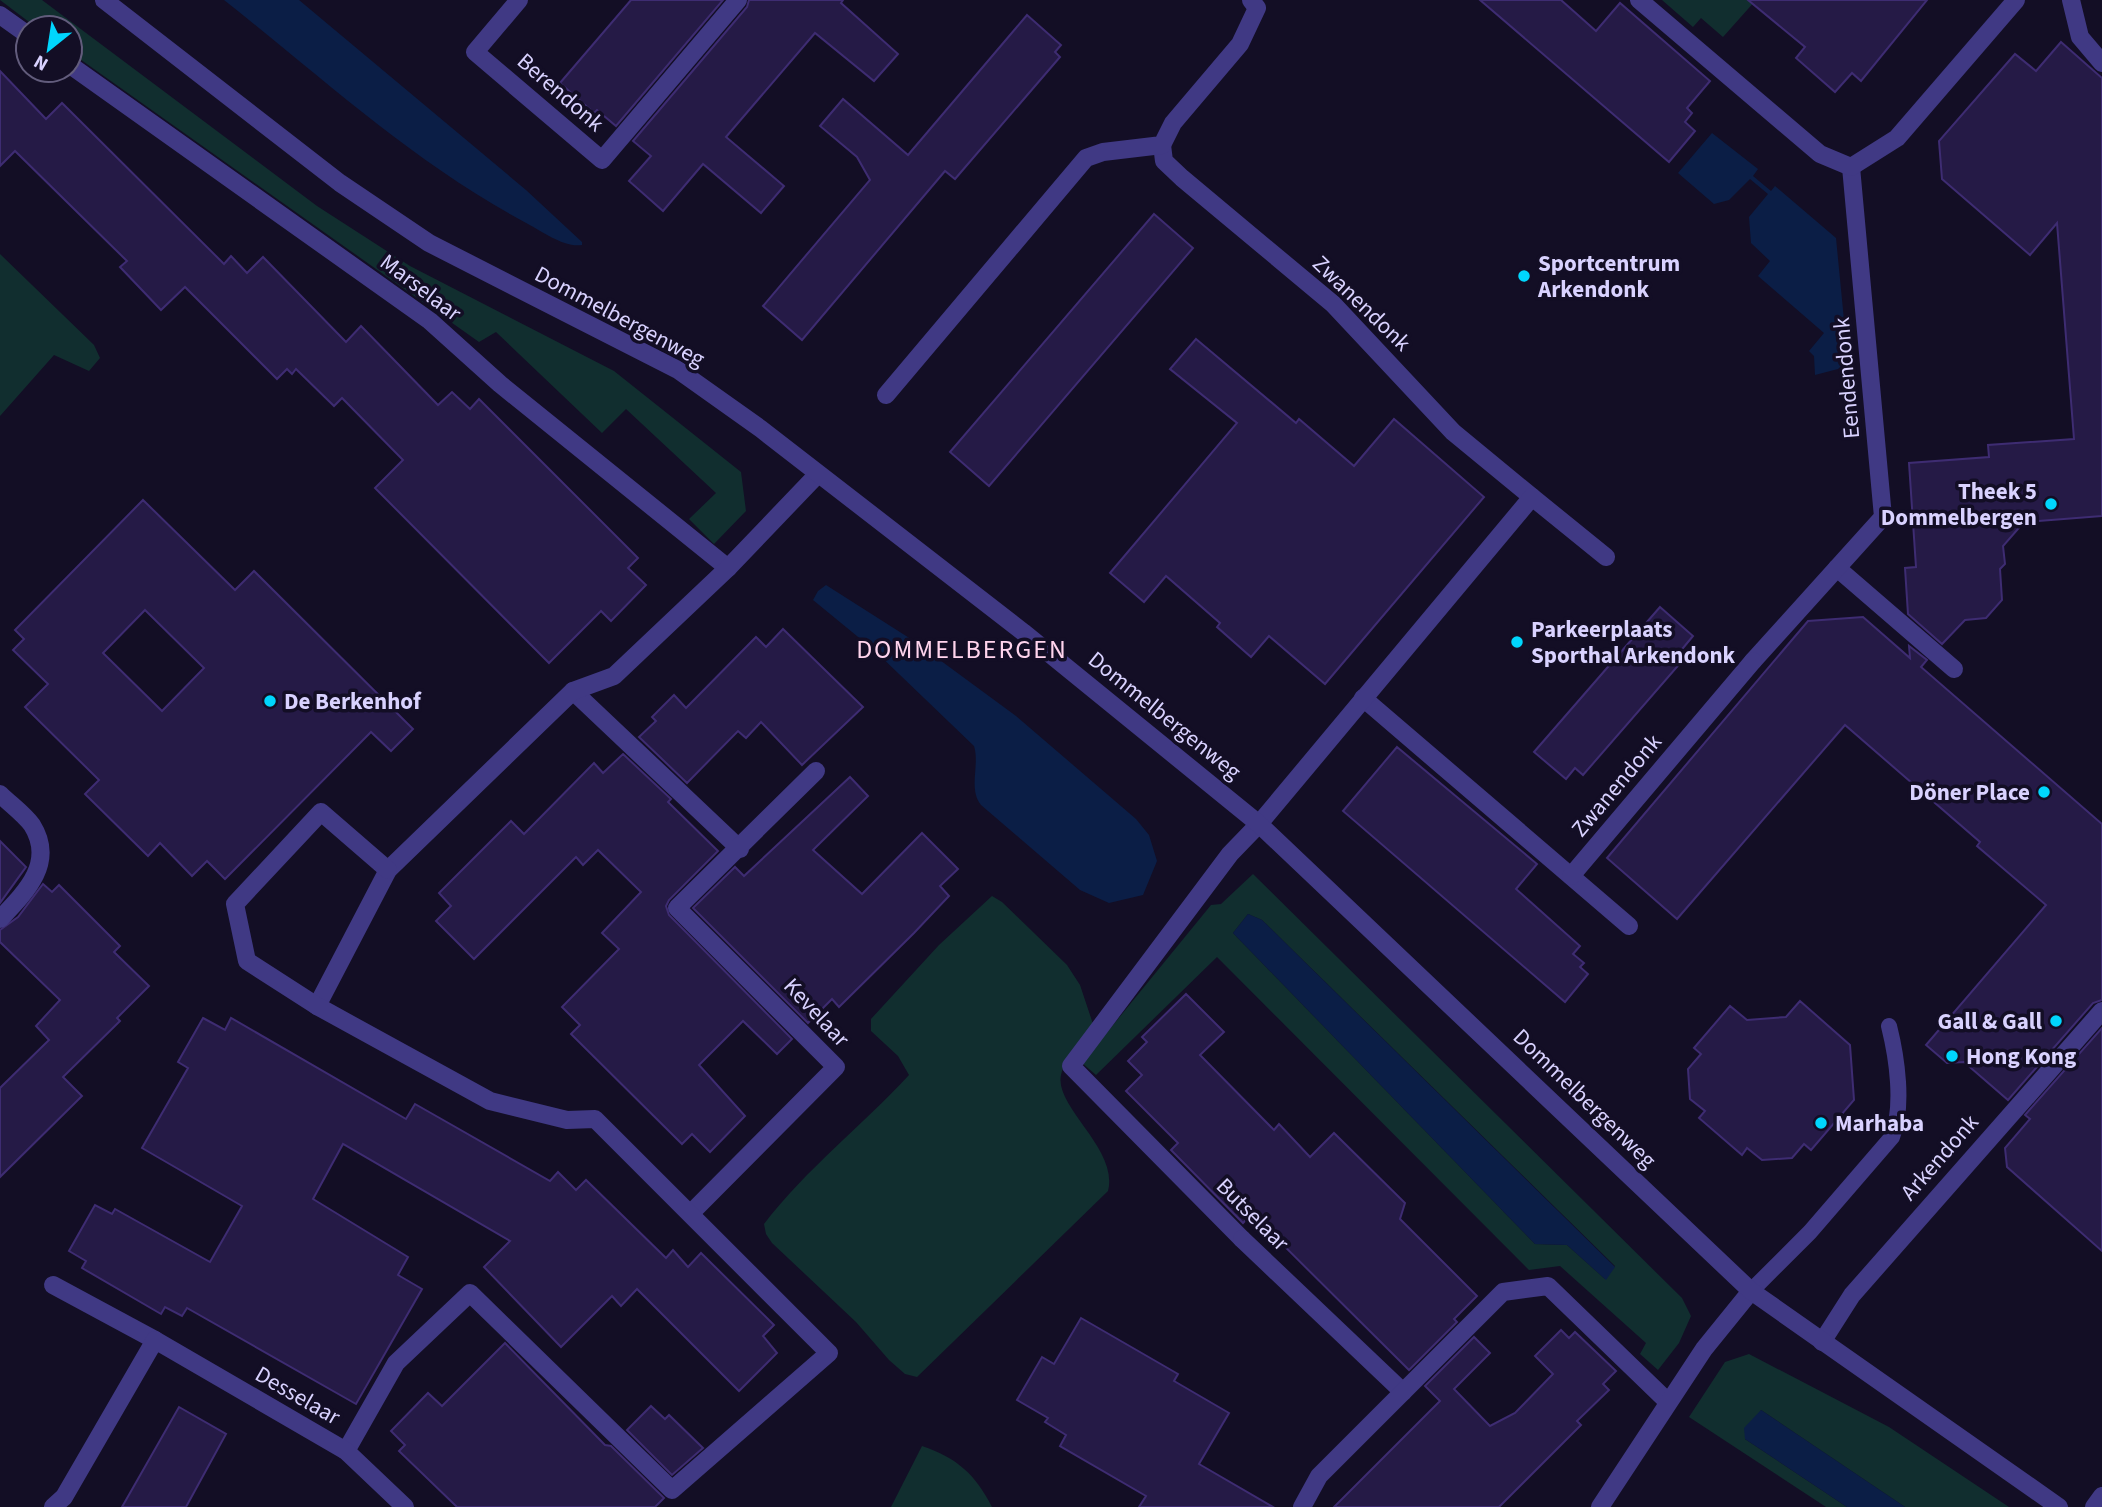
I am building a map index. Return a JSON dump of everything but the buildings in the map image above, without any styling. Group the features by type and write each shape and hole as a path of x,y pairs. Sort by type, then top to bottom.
{"street":[{"name":"Dommelbergenweg","path":"104,0 340,183 429,243 678,370 1024,632 1259,824 1751,1291 2059,1507"},
{"name":"Berendonk","path":"519,0 475,51 602,160 738,0"},
{"path":"1639,0 1820,154 1852,167 1897,138 2016,0"},
{"path":"2071,0 2072,14 2080,37 2102,63"},
{"path":"886,395 1086,158 1103,152 1162,145 1172,123 1240,44 1254,4"},
{"name":"Marselaar","path":"84,75 430,321 500,384 728,568"},
{"name":"Zwanendonk","path":"1162,145 1164,161 1333,304 1453,432 1606,557"},
{"name":"Eendendonk","path":"1837,568 1883,517 1852,167"},
{"path":"317,1006 388,870 573,691 614,676 728,568 818,474"},
{"path":"1259,824 1532,497"},
{"path":"1837,568 1954,669"},
{"name":"Zwanendonk","path":"1571,876 1753,661 1837,568"},
{"path":"573,691 740,849"},
{"path":"1363,698 1629,926"},
{"name":"Kevelaar","path":"691,1213 836,1067 677,908 740,849 816,771"},
{"path":"0,794 32,825 42,854 33,884 0,919"},
{"path":"346,1451 396,1363 470,1293 671,1490 829,1353 790,1318 691,1213 595,1119 567,1120 490,1101 317,1006 247,961 235,904 321,812 388,870"},
{"name":"Butselaar","path":"1259,824 1230,854 1071,1066 1242,1239 1403,1392"},
{"name":"Arkendonk","path":"1822,1342 1852,1295 2102,1011"},
{"name":"Desselaar","path":"54,1285 156,1340 346,1451 405,1507"},
{"path":"1301,1507 1319,1476 1503,1292 1548,1286 1668,1402"},
{"path":"1600,1507 1703,1349 1751,1291"},
{"path":"53,1507 64,1497 156,1340"},
{"path":"2094,1507 2102,1496"}],"lane":[{"path":"1751,1291 1810,1232 1892,1137 1898,1122 1894,1045 1889,1026"}],"green space":[{"path":"0,0 42,0 61,14 18,14"},
{"path":"1662,0 1756,0 1723,37 1701,18 1693,27"},
{"path":"84,31 317,206 410,266 614,371 741,472 746,511 714,544 689,519 716,493 626,409 602,433 496,332 479,342 84,62"},
{"path":"0,254 94,345 100,358 89,371 54,355 0,416"},
{"path":"1253,874 1682,1298 1691,1316 1679,1343 1658,1370 1640,1354 1646,1343 1560,1266 1529,1270 1217,957 1096,1075 1082,1063 1211,905 1221,904","holes":["1248,914 1262,920 1615,1266 1605,1279 1567,1245 1535,1244 1233,933"]},
{"path":"992,896 1002,902 1067,965 1080,985 1093,1024 1066,1062 1061,1075 1061,1087 1104,1160 1109,1175 1108,1191 917,1377 905,1374 889,1360 856,1322 772,1243 764,1224 816,1166 909,1075 898,1056 871,1031 871,1019 939,945"},
{"path":"1749,1354 1889,1427 2009,1507 1905,1507 1761,1410 1745,1439 1847,1507 1826,1507 1689,1417 1725,1362"},
{"path":"922,1446 945,1456 964,1469 979,1485 992,1507 891,1507"}],"water":[{"path":"224,0 299,0 526,190 582,242 582,245 554,239 447,175 371,119"},
{"path":"1712,133 1758,169 1753,176 1771,191 1775,186 1836,238 1848,361 1838,369 1815,375 1814,356 1809,351 1824,333 1758,276 1770,261 1751,243 1749,217 1768,194 1750,179 1729,200 1714,204 1678,173"},
{"path":"826,585 914,641 1016,716 1136,819 1149,835 1157,861 1143,895 1109,903 1080,890 981,805 975,792 974,746 874,650 813,600 818,591"},
{"path":"1248,914 1262,920 1615,1267 1606,1280 1567,1245 1535,1244 1233,933"},
{"path":"1761,1410 1905,1507 1847,1507 1745,1439 1744,1428"}],"place":[{"name":"Sportcentrum Arkendonk","path":"1524,276"},
{"name":"Theek 5 Dommelbergen","path":"2051,504"},
{"name":"Parkeerplaats Sporthal Arkendonk","path":"1517,642"},
{"name":"De Berkenhof","path":"270,701"},
{"name":"Döner Place","path":"2044,792"},
{"name":"Gall & Gall","path":"2056,1021"},
{"name":"Hong Kong","path":"1952,1056"},
{"name":"Marhaba","path":"1821,1123"}],"district":[{"name":"DOMMELBERGEN","path":"962,649"}]}
